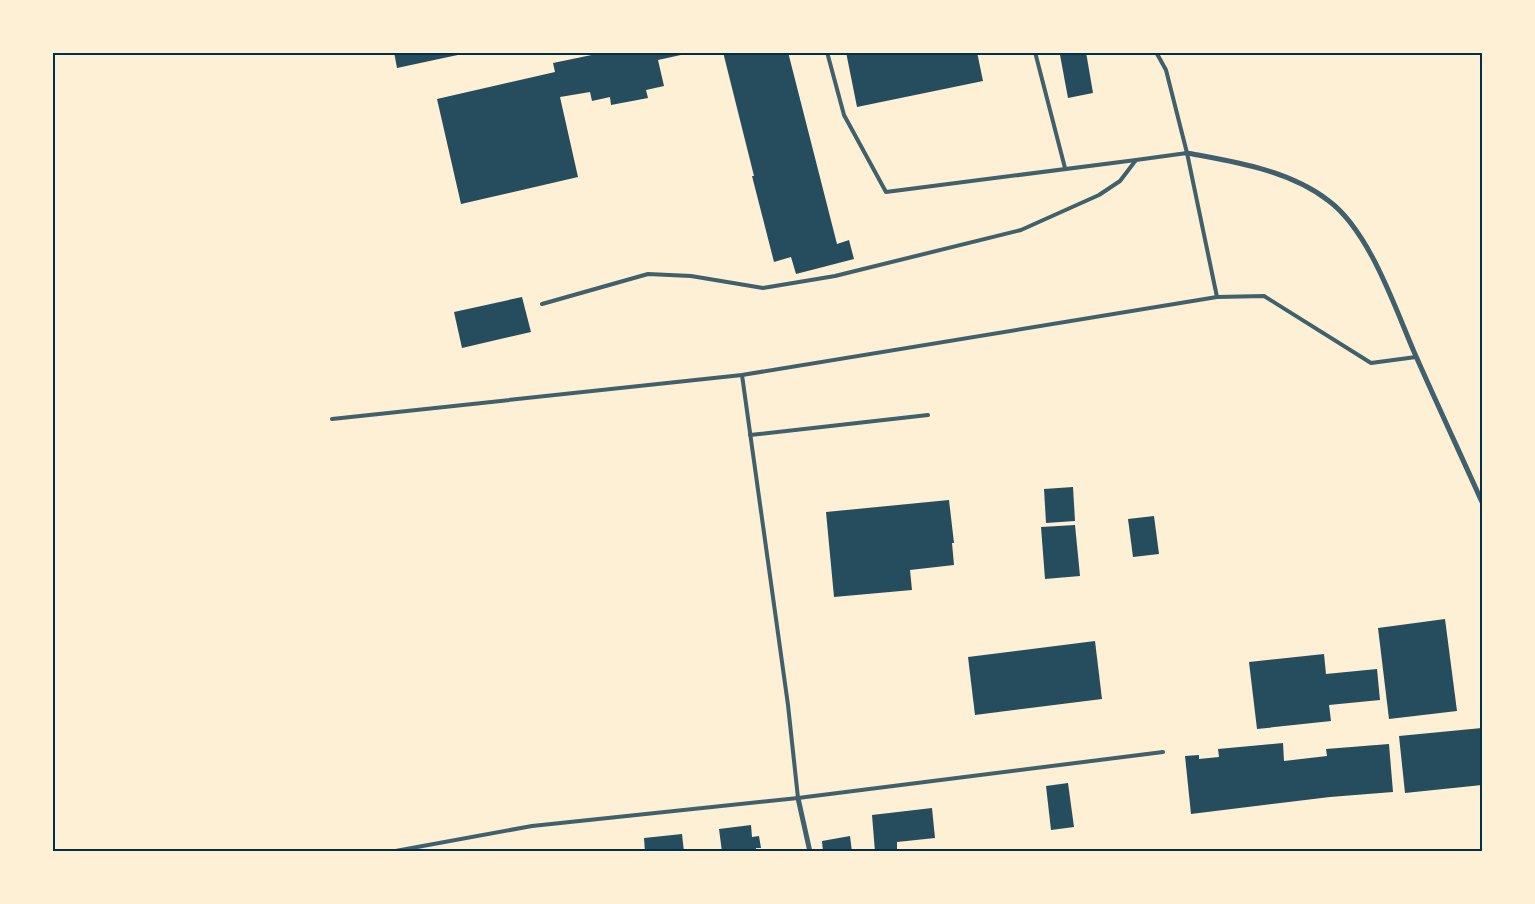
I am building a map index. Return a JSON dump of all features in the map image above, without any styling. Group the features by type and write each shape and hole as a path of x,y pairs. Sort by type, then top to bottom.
{"street":[{"path":"1187,153 1245,164 1297,181 1330,201 1354,226 1376,264 1482,502"},
{"path":"798,798 810,852"}],"lane":[{"path":"827,52 844,115 886,192 1187,153"},
{"path":"1035,52 1065,168"},
{"path":"1156,52 1166,70 1187,153 1217,297"},
{"path":"542,304 648,274 690,276 763,288 835,276 1021,230 1099,195 1120,181 1136,160"},
{"path":"332,419 742,376 1217,297 1264,296 1372,363 1416,357"},
{"path":"742,376 788,704 798,798"},
{"path":"750,435 928,415"},
{"path":"390,852 532,826 798,798 1163,752"}],"building":[{"path":"394,52 467,52 467,53 397,68"},
{"path":"606,52 690,53 658,60 664,86 646,90 648,98 611,105 610,97 592,101 590,92 560,97 578,177 461,204 437,99 555,72 553,63"},
{"path":"723,52 788,52 837,244 849,240 854,259 796,274 791,257 774,262"},
{"path":"846,52 977,52 983,81 857,107"},
{"path":"1086,52 1093,93 1068,98 1060,55"},
{"path":"522,297 531,332 462,348 454,312"},
{"path":"1073,487 1075,521 1046,523 1044,489"},
{"path":"949,500 954,543 952,543 954,565 910,570 912,590 834,597 826,512"},
{"path":"1154,516 1159,554 1133,557 1128,519"},
{"path":"1075,525 1080,576 1045,579 1041,527"},
{"path":"1445,619 1457,711 1389,719 1378,628"},
{"path":"1095,641 1102,699 975,715 968,657"},
{"path":"1324,654 1326,674 1377,669 1380,700 1329,705 1331,721 1257,729 1249,662"},
{"path":"1482,728 1482,785 1405,793 1399,736"},
{"path":"1283,743 1284,761 1327,756 1326,749 1389,744 1393,792 1330,797 1191,814 1185,756 1199,755 1199,759 1219,757 1218,749"},
{"path":"1068,783 1074,827 1051,830 1046,786"},
{"path":"932,808 935,838 897,842 897,850 875,852 872,815"},
{"path":"751,825 752,837 759,836 761,848 756,848 756,852 722,852 719,829"},
{"path":"682,834 684,852 645,852 644,838"},
{"path":"850,836 852,852 823,852 822,841"}]}
